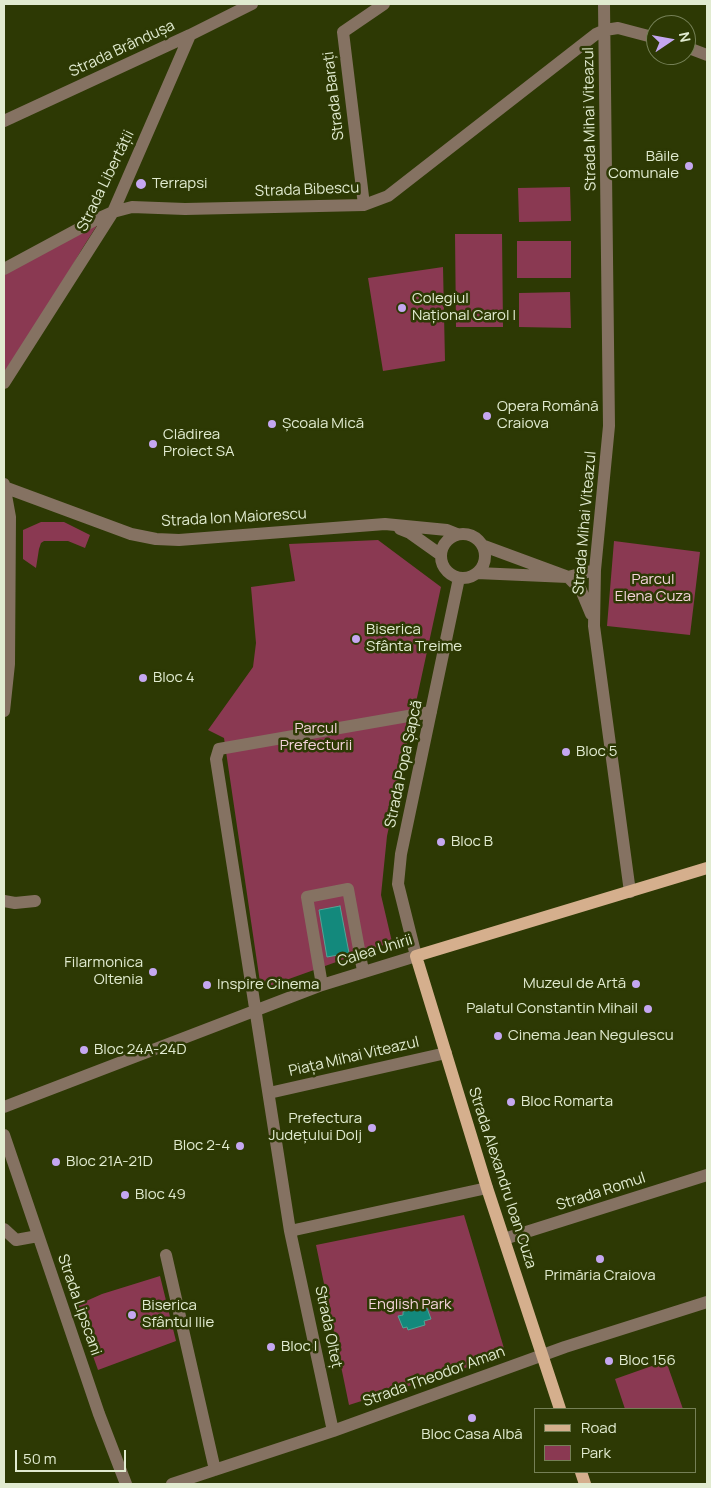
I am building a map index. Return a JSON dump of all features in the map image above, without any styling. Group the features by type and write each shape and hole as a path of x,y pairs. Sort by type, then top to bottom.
{"main road":[{"name":"Calea Unirii","path":"416,956 707,868"},
{"name":"Strada Alexandru Ioan Cuza","path":"416,956 487,1188 560,1408"}],"street":[{"name":"Strada Brândușa","path":"4,121 190,35 252,4"},
{"name":"Strada Barați","path":"364,205 343,32 384,4"},
{"name":"Strada Mihai Viteazul","path":"604,4 609,426 595,570 594,626 630,892"},
{"path":"605,30 618,28 646,35"},
{"name":"Strada Bibescu","path":"4,269 113,212 132,208 194,209 364,205 388,196 590,39 605,30"},
{"name":"Strada Libertății","path":"4,383 113,212 190,35"},
{"path":"4,485 10,517 9,664 4,711"},
{"name":"Strada Ion Maiorescu","path":"4,485 131,534 156,539 179,540 385,524 447,530 456,534"},
{"name":"Strada Ion Maiorescu","path":"385,524 410,533 441,555"},
{"path":"594,626 585,597 568,577 484,546 477,538 467,534 456,534 445,542 441,555 446,570 459,578 465,578 477,573 568,577 595,570"},
{"path":"477,573 485,561 484,546"},
{"name":"Strada Popa Șapcă","path":"416,956 398,884 401,854 459,578"},
{"name":"Strada Olteț","path":"333,1431 290,1230 216,759 219,749 431,712"},
{"path":"322,986 307,897 348,889 363,971"},
{"path":"4,901 15,903 35,901"},
{"name":"Calea Unirii","path":"4,1107 322,986 363,971 416,956"},
{"name":"Piața Mihai Viteazul","path":"269,1093 446,1053"},
{"name":"Strada Lipscani","path":"4,1136 7,1153 38,1236 98,1414 126,1484"},
{"name":"Strada Romul","path":"504,1240 707,1175"},
{"path":"290,1230 487,1188"},
{"path":"4,1229 16,1240 38,1236"},
{"path":"166,1255 215,1470"},
{"name":"Strada Theodor Aman","path":"172,1484 333,1431 542,1355 707,1302"}],"green space":[{"path":"570,187 571,221 519,222 518,188"},
{"path":"101,219 82,249 4,383 4,269"},
{"path":"455,234 502,234 503,327 456,327"},
{"path":"517,241 571,241 571,278 517,278"},
{"path":"443,267 445,361 383,371 368,278"},
{"path":"570,292 571,328 519,327 519,293"},
{"path":"41,522 64,522 90,535 85,548 68,541 44,541 39,549 36,568 23,559 23,530"},
{"name":"Parcul Prefecturii","path":"378,540 441,587 387,836 381,895 392,942 261,989 224,738 208,730 253,667 256,643 251,587 295,581 289,544"},
{"name":"Parcul Elena Cuza","path":"614,541 700,552 690,635 607,626"},
{"name":"English Park","path":"464,1215 506,1355 349,1405 316,1245"},
{"path":"160,1276 176,1341 98,1370 75,1306 102,1294"},
{"path":"666,1361 683,1408 625,1408 615,1379"}],"water":[{"path":"340,906 349,953 327,957 319,910"},
{"path":"420,1306 421,1309 427,1308 431,1319 424,1321 425,1325 408,1330 407,1327 403,1328 398,1316 403,1315 403,1312"}],"place":[{"name":"Băile Comunale","path":"689,166"},
{"name":"Terrapsi","path":"141,184"},
{"name":"Colegiul Național Carol I","path":"402,308"},
{"name":"Opera Română Craiova","path":"487,416"},
{"name":"Școala Mică","path":"272,424"},
{"name":"Clădirea Proiect SA","path":"153,444"},
{"name":"Biserica Sfânta Treime","path":"356,639"},
{"name":"Bloc 4","path":"143,678"},
{"name":"Bloc 5","path":"566,752"},
{"name":"Bloc B","path":"441,842"},
{"name":"Filarmonica Oltenia","path":"153,972"},
{"name":"Muzeul de Artă","path":"636,984"},
{"name":"Inspire Cinema","path":"207,985"},
{"name":"Palatul Constantin Mihail","path":"648,1009"},
{"name":"Cinema Jean Negulescu","path":"498,1036"},
{"name":"Bloc 24A-24D","path":"84,1050"},
{"name":"Bloc Romarta","path":"511,1102"},
{"name":"Prefectura Județului Dolj","path":"372,1128"},
{"name":"Bloc 2-4","path":"240,1146"},
{"name":"Bloc 21A-21D","path":"56,1162"},
{"name":"Bloc 49","path":"125,1195"},
{"name":"Primăria Craiova","path":"600,1259"},
{"name":"Biserica Sfântul Ilie","path":"132,1315"},
{"name":"Bloc I","path":"271,1347"},
{"name":"Bloc 156","path":"609,1361"},
{"name":"Bloc Casa Albă","path":"472,1418"}]}
